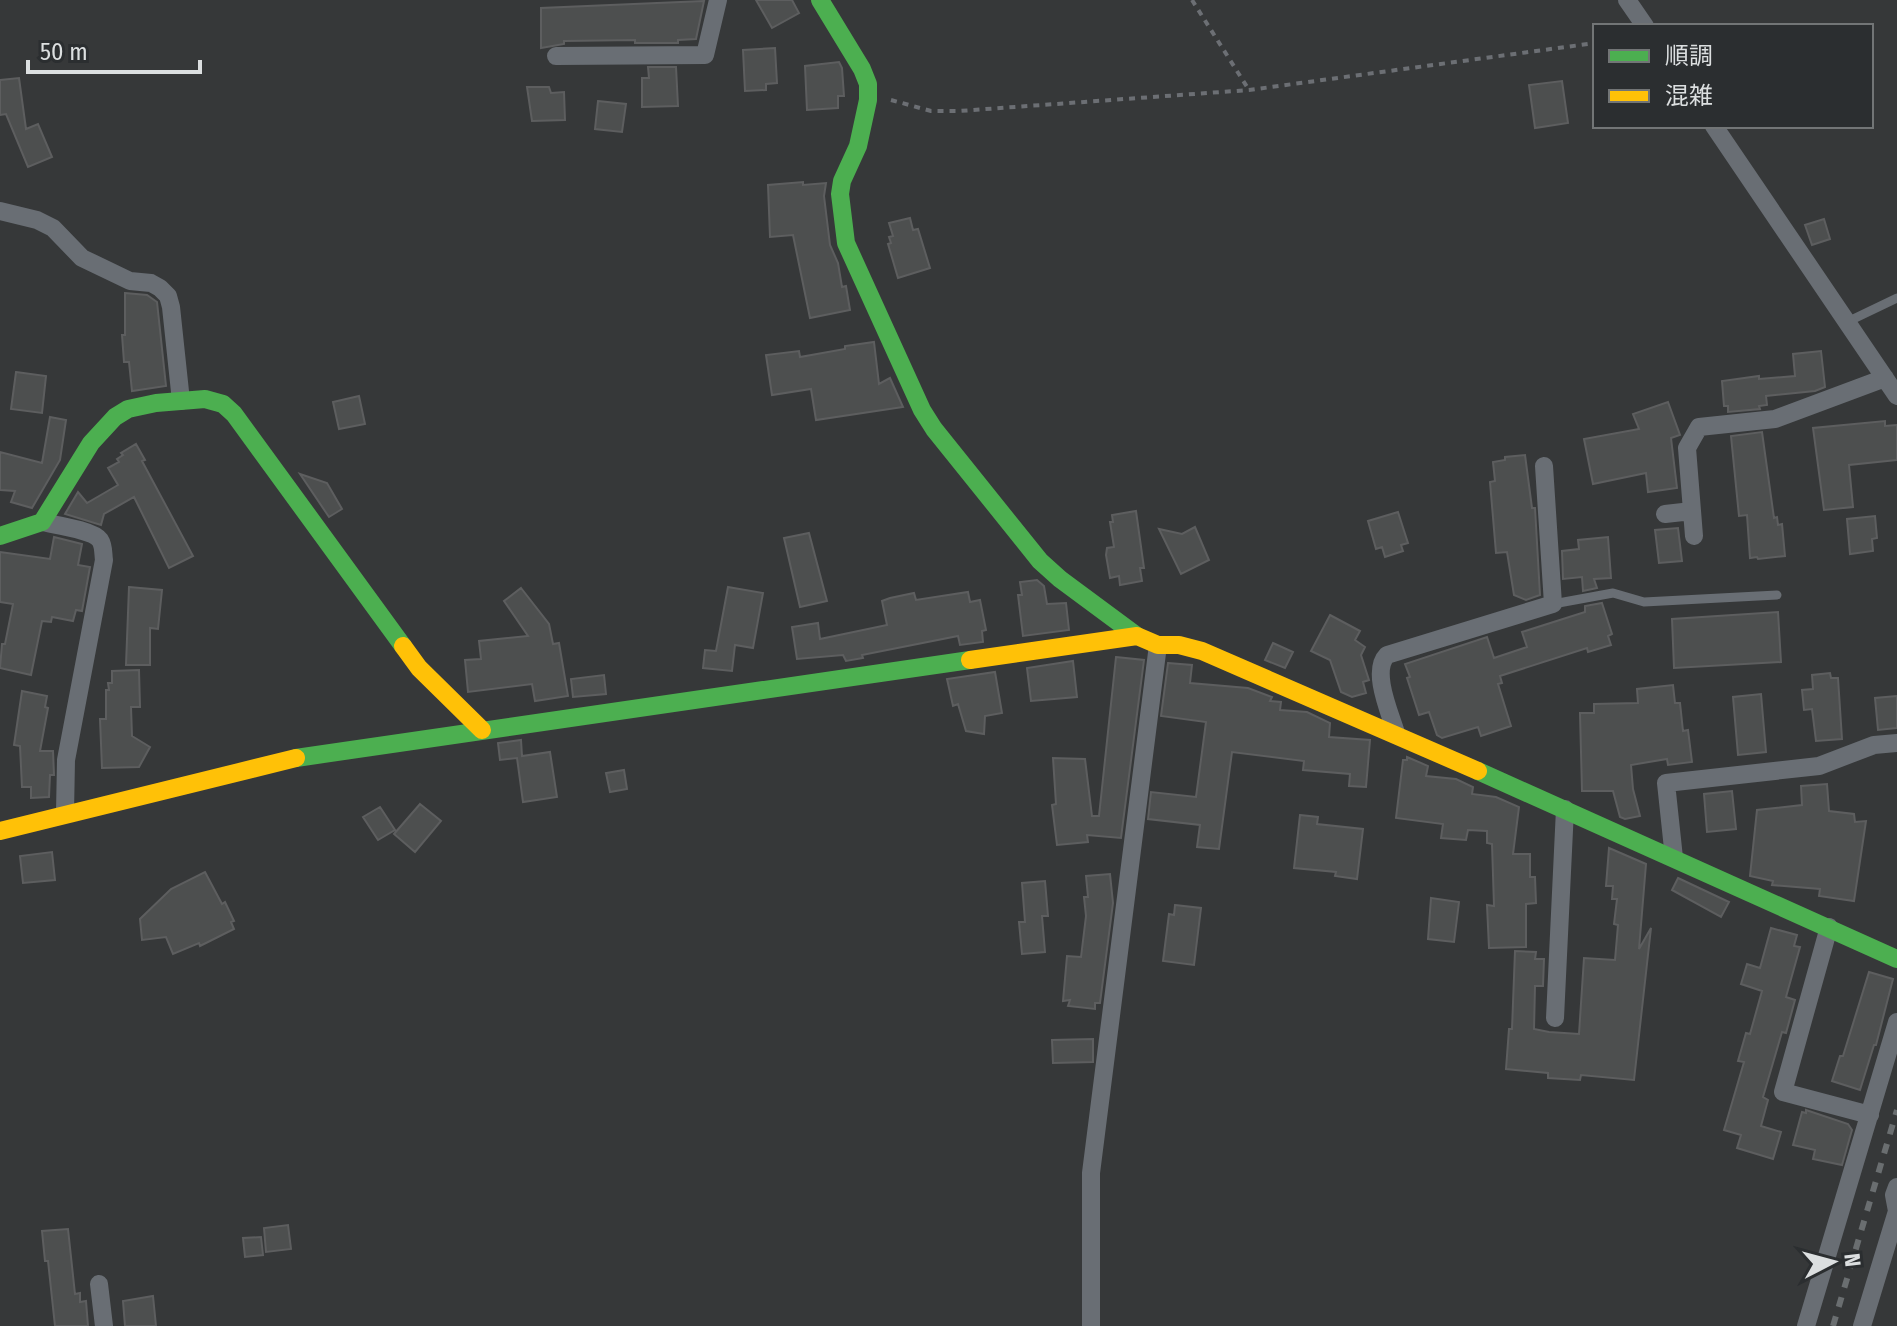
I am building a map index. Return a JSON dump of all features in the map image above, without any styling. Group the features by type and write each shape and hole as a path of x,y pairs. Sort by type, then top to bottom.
{"street":[{"path":"556,56 705,55 718,0"},
{"path":"820,0 868,84 868,100 858,146 842,181 840,194 846,243 922,410 934,429 1040,561 1060,579 1137,636 1158,645 1179,645 1202,651 1396,733 1897,959"},
{"path":"1627,0 1644,24"},
{"path":"1715,128 1897,396"},
{"path":"0,211 37,220 53,228 82,258 130,281 151,283 168,296 181,401"},
{"path":"1694,536 1687,448 1699,427 1775,419 1885,378"},
{"path":"42,522 77,463 112,421 136,407 205,398 227,405 419,668 482,730"},
{"path":"1396,733 1379,673 1381,661 1387,655 1553,604 1544,466"},
{"path":"1665,514 1692,511"},
{"path":"0,536 42,522 92,534 101,542 103,549 104,560 66,760 65,813"},
{"path":"0,831 323,752 1137,636"},
{"path":"1091,1326 1091,1173 1158,645"},
{"path":"1674,858 1666,783 1819,766 1874,745 1897,743"},
{"path":"1555,1018 1565,809"},
{"path":"1829,927 1783,1092 1870,1115"},
{"path":"1806,1326 1897,1022"},
{"path":"1862,1326 1897,1211 1894,1195 1897,1187"},
{"path":"99,1284 104,1326"}],"lane":[{"path":"1847,322 1897,298"},
{"path":"1553,604 1613,593 1644,602 1777,595"}],"path":[{"path":"1192,0 1249,90"},
{"path":"868,100 895,100 931,111 959,111 1249,90 1593,43"}],"building":[{"path":"756,0 792,0 799,13 772,28"},
{"path":"704,1 696,39 678,40 678,43 564,41 564,44 541,48 541,8"},
{"path":"775,48 777,83 766,84 766,90 745,91 743,50"},
{"path":"839,62 844,96 838,96 838,108 807,110 805,66"},
{"path":"648,67 676,67 678,106 642,107 642,78 649,78"},
{"path":"19,78 26,129 38,124 52,157 28,167 6,114 0,115 0,80"},
{"path":"1562,81 1568,123 1535,128 1529,85"},
{"path":"527,87 549,87 551,93 564,92 565,120 532,121"},
{"path":"598,101 626,104 622,132 595,129"},
{"path":"803,182 803,185 826,183 824,196 830,245 838,263 842,287 846,286 850,310 810,318 793,235 770,237 768,185"},
{"path":"910,218 913,230 918,229 930,268 898,278 888,244 891,243 889,237 893,236 889,223"},
{"path":"1824,219 1830,239 1812,245 1805,225"},
{"path":"125,293 147,295 157,302 166,386 132,391 129,362 124,362 122,335 125,335"},
{"path":"874,342 879,384 890,378 903,407 816,420 811,389 772,395 766,355 799,351 800,357"},
{"path":"1821,351 1825,387 1815,391 1766,396 1767,405 1759,406 1760,409 1728,412 1728,406 1724,406 1722,381 1759,376 1759,379 1795,376 1793,354"},
{"path":"16,372 46,376 42,413 11,409"},
{"path":"359,396 365,424 339,429 333,402"},
{"path":"1668,402 1680,435 1671,438 1677,488 1648,492 1646,473 1593,484 1584,439 1639,429 1633,414"},
{"path":"50,417 66,420 60,460 32,508 11,502 15,491 0,490 0,452 42,463"},
{"path":"1885,421 1885,426 1897,425 1897,460 1849,465 1853,507 1824,510 1813,428"},
{"path":"1762,432 1774,518 1777,517 1778,525 1782,524 1785,556 1758,559 1750,558 1747,515 1739,516 1731,436"},
{"path":"136,444 193,556 169,568 134,497 104,514 101,525 65,514 78,492 87,503 118,485 108,468 119,462 117,459 123,455 121,453"},
{"path":"1525,455 1532,508 1535,508 1540,595 1526,600 1514,595 1507,552 1496,553 1490,482 1495,481 1493,462"},
{"path":"300,474 327,483 342,509 329,517"},
{"path":"1136,511 1144,568 1140,568 1142,581 1120,585 1119,576 1110,578 1106,555 1107,548 1114,547 1110,522 1113,522 1112,515"},
{"path":"1398,512 1408,543 1401,545 1403,551 1385,557 1382,547 1376,549 1368,521"},
{"path":"1875,516 1877,538 1872,539 1873,551 1850,554 1847,519"},
{"path":"1195,527 1209,560 1181,574 1159,529 1182,534"},
{"path":"1678,528 1682,561 1659,563 1655,530"},
{"path":"809,533 827,601 800,607 784,538"},
{"path":"54,537 82,544 78,565 90,567 82,611 76,610 73,621 52,617 51,622 42,621 31,675 0,668 2,644 5,644 13,604 0,602 0,552 50,559"},
{"path":"1608,537 1611,578 1594,579 1597,588 1583,591 1582,577 1563,579 1562,551 1579,549 1578,540"},
{"path":"1037,580 1044,586 1047,604 1066,603 1069,630 1023,636 1018,595 1022,595 1020,582"},
{"path":"129,587 162,590 158,629 150,628 150,665 126,665"},
{"path":"728,587 763,593 753,648 735,645 732,671 703,668 705,650 716,651"},
{"path":"521,588 549,624 553,644 559,643 568,696 535,701 532,684 468,692 465,660 481,659 479,641 528,636 504,601"},
{"path":"968,592 970,602 980,600 986,630 982,631 983,642 960,645 958,636 846,661 843,655 797,659 792,627 818,623 820,639 887,625 882,601 890,598 914,593 916,600"},
{"path":"1602,603 1612,634 1608,636 1611,645 1588,652 1587,648 1500,676 1502,683 1498,684 1511,726 1481,736 1478,727 1442,738 1437,735 1429,712 1419,715 1405,664 1487,637 1494,658 1527,647 1522,632 1585,612 1585,606"},
{"path":"1778,612 1781,662 1674,668 1672,619"},
{"path":"1330,615 1360,631 1355,640 1365,647 1361,655 1369,680 1363,682 1366,693 1352,697 1341,692 1330,660 1311,651"},
{"path":"1273,643 1293,652 1285,668 1265,660"},
{"path":"1116,657 1144,660 1121,838 1087,835 1088,842 1057,845 1052,805 1056,804 1053,758 1085,759 1092,816 1099,816"},
{"path":"1073,661 1077,697 1031,701 1027,668"},
{"path":"1168,663 1192,665 1190,683 1248,688 1272,697 1270,701 1281,702 1280,710 1307,712 1330,723 1329,737 1370,740 1366,787 1349,786 1350,774 1303,770 1304,761 1232,752 1219,849 1197,847 1200,825 1148,819 1151,792 1196,797 1206,722 1161,716"},
{"path":"139,670 140,707 131,707 132,736 150,747 139,767 102,768 100,719 106,719 106,690 109,690 108,683 112,683 112,671"},
{"path":"995,672 1002,713 985,716 984,734 966,731 958,704 953,706 947,679"},
{"path":"1830,673 1831,678 1838,678 1842,739 1816,741 1812,709 1804,710 1802,690 1813,689 1812,675"},
{"path":"604,675 606,694 573,697 571,679"},
{"path":"1673,685 1675,703 1680,703 1683,731 1688,730 1692,762 1668,765 1667,759 1631,765 1640,816 1625,819 1620,817 1613,791 1582,791 1580,713 1594,713 1594,704 1638,703 1637,689"},
{"path":"22,691 47,696 45,707 48,708 40,751 53,751 54,775 50,775 49,797 31,798 31,787 22,787 20,746 14,745"},
{"path":"1761,694 1766,752 1738,755 1733,697"},
{"path":"1897,696 1897,728 1878,730 1875,698"},
{"path":"521,740 522,756 550,752 557,797 523,802 517,758 500,760 498,743"},
{"path":"1407,757 1428,766 1426,776 1456,779 1473,787 1472,794 1496,797 1519,807 1513,854 1530,854 1530,877 1535,877 1536,903 1526,904 1526,947 1489,948 1487,905 1494,906 1492,844 1487,843 1487,831 1468,830 1466,840 1441,838 1443,824 1396,818 1403,760"},
{"path":"624,770 627,789 610,792 606,773"},
{"path":"1827,784 1829,811 1854,814 1855,822 1866,821 1854,901 1819,896 1820,889 1772,885 1773,881 1750,876 1757,810 1802,805 1801,786"},
{"path":"1732,791 1736,829 1707,832 1704,794"},
{"path":"420,804 441,821 415,852 394,834"},
{"path":"380,807 395,830 378,840 363,817"},
{"path":"1300,815 1318,817 1317,824 1363,829 1357,879 1335,876 1336,872 1294,868"},
{"path":"1609,848 1646,864 1639,949 1651,928 1634,1080 1581,1075 1580,1080 1548,1078 1548,1073 1506,1069 1509,1029 1512,1029 1515,951 1536,952 1535,959 1544,959 1543,986 1535,986 1534,1029 1549,1032 1579,1034 1584,958 1615,960 1617,899 1612,899 1613,886 1606,886"},
{"path":"52,852 55,880 23,883 20,856"},
{"path":"205,872 222,904 225,902 234,921 231,922 234,929 200,946 199,943 173,954 166,937 142,940 140,919 171,889"},
{"path":"1110,874 1113,903 1100,1003 1095,1003 1095,1009 1068,1006 1070,1000 1063,1001 1067,956 1081,957 1086,916 1084,897 1088,897 1086,876"},
{"path":"1678,878 1729,902 1721,917 1672,890"},
{"path":"1045,881 1048,916 1042,916 1045,952 1022,954 1019,922 1025,922 1022,883"},
{"path":"1431,898 1459,902 1454,942 1428,939"},
{"path":"1175,905 1201,908 1194,965 1163,961 1169,914 1174,915"},
{"path":"1771,928 1797,935 1794,946 1800,947 1786,997 1795,1000 1763,1097 1768,1100 1761,1126 1781,1132 1773,1159 1737,1148 1741,1135 1724,1130 1744,1062 1738,1061 1746,1033 1750,1034 1762,991 1741,984 1747,964 1760,968"},
{"path":"1869,972 1893,979 1876,1045 1860,1090 1832,1081"},
{"path":"1093,1039 1093,1062 1053,1063 1052,1040"},
{"path":"1806,1110 1848,1124 1852,1130 1842,1165 1813,1159 1815,1150 1793,1145 1802,1112 1806,1113"},
{"path":"288,1225 291,1249 266,1252 264,1228"},
{"path":"68,1229 75,1294 80,1293 80,1302 86,1301 88,1326 55,1326 42,1231"},
{"path":"261,1237 263,1255 245,1257 243,1238"},
{"path":"153,1296 156,1326 125,1326 123,1301"}],"railway":[{"path":"1833,1326 1897,1110"}],"traffic: fast":[{"path":"820,0 868,84 868,100 858,146 842,181 840,194 846,243 922,410 1040,561 1137,636"},
{"path":"0,536 42,522 91,443 115,417 128,409 156,403 205,399 223,404 234,414 403,646"},
{"path":"296,758 970,660"},
{"path":"1478,771 1897,959"}],"traffic: slow":[{"path":"970,660 1137,636 1158,645 1179,645 1202,651 1478,771"},
{"path":"403,646 419,668 482,730"},
{"path":"0,831 296,758"}]}
